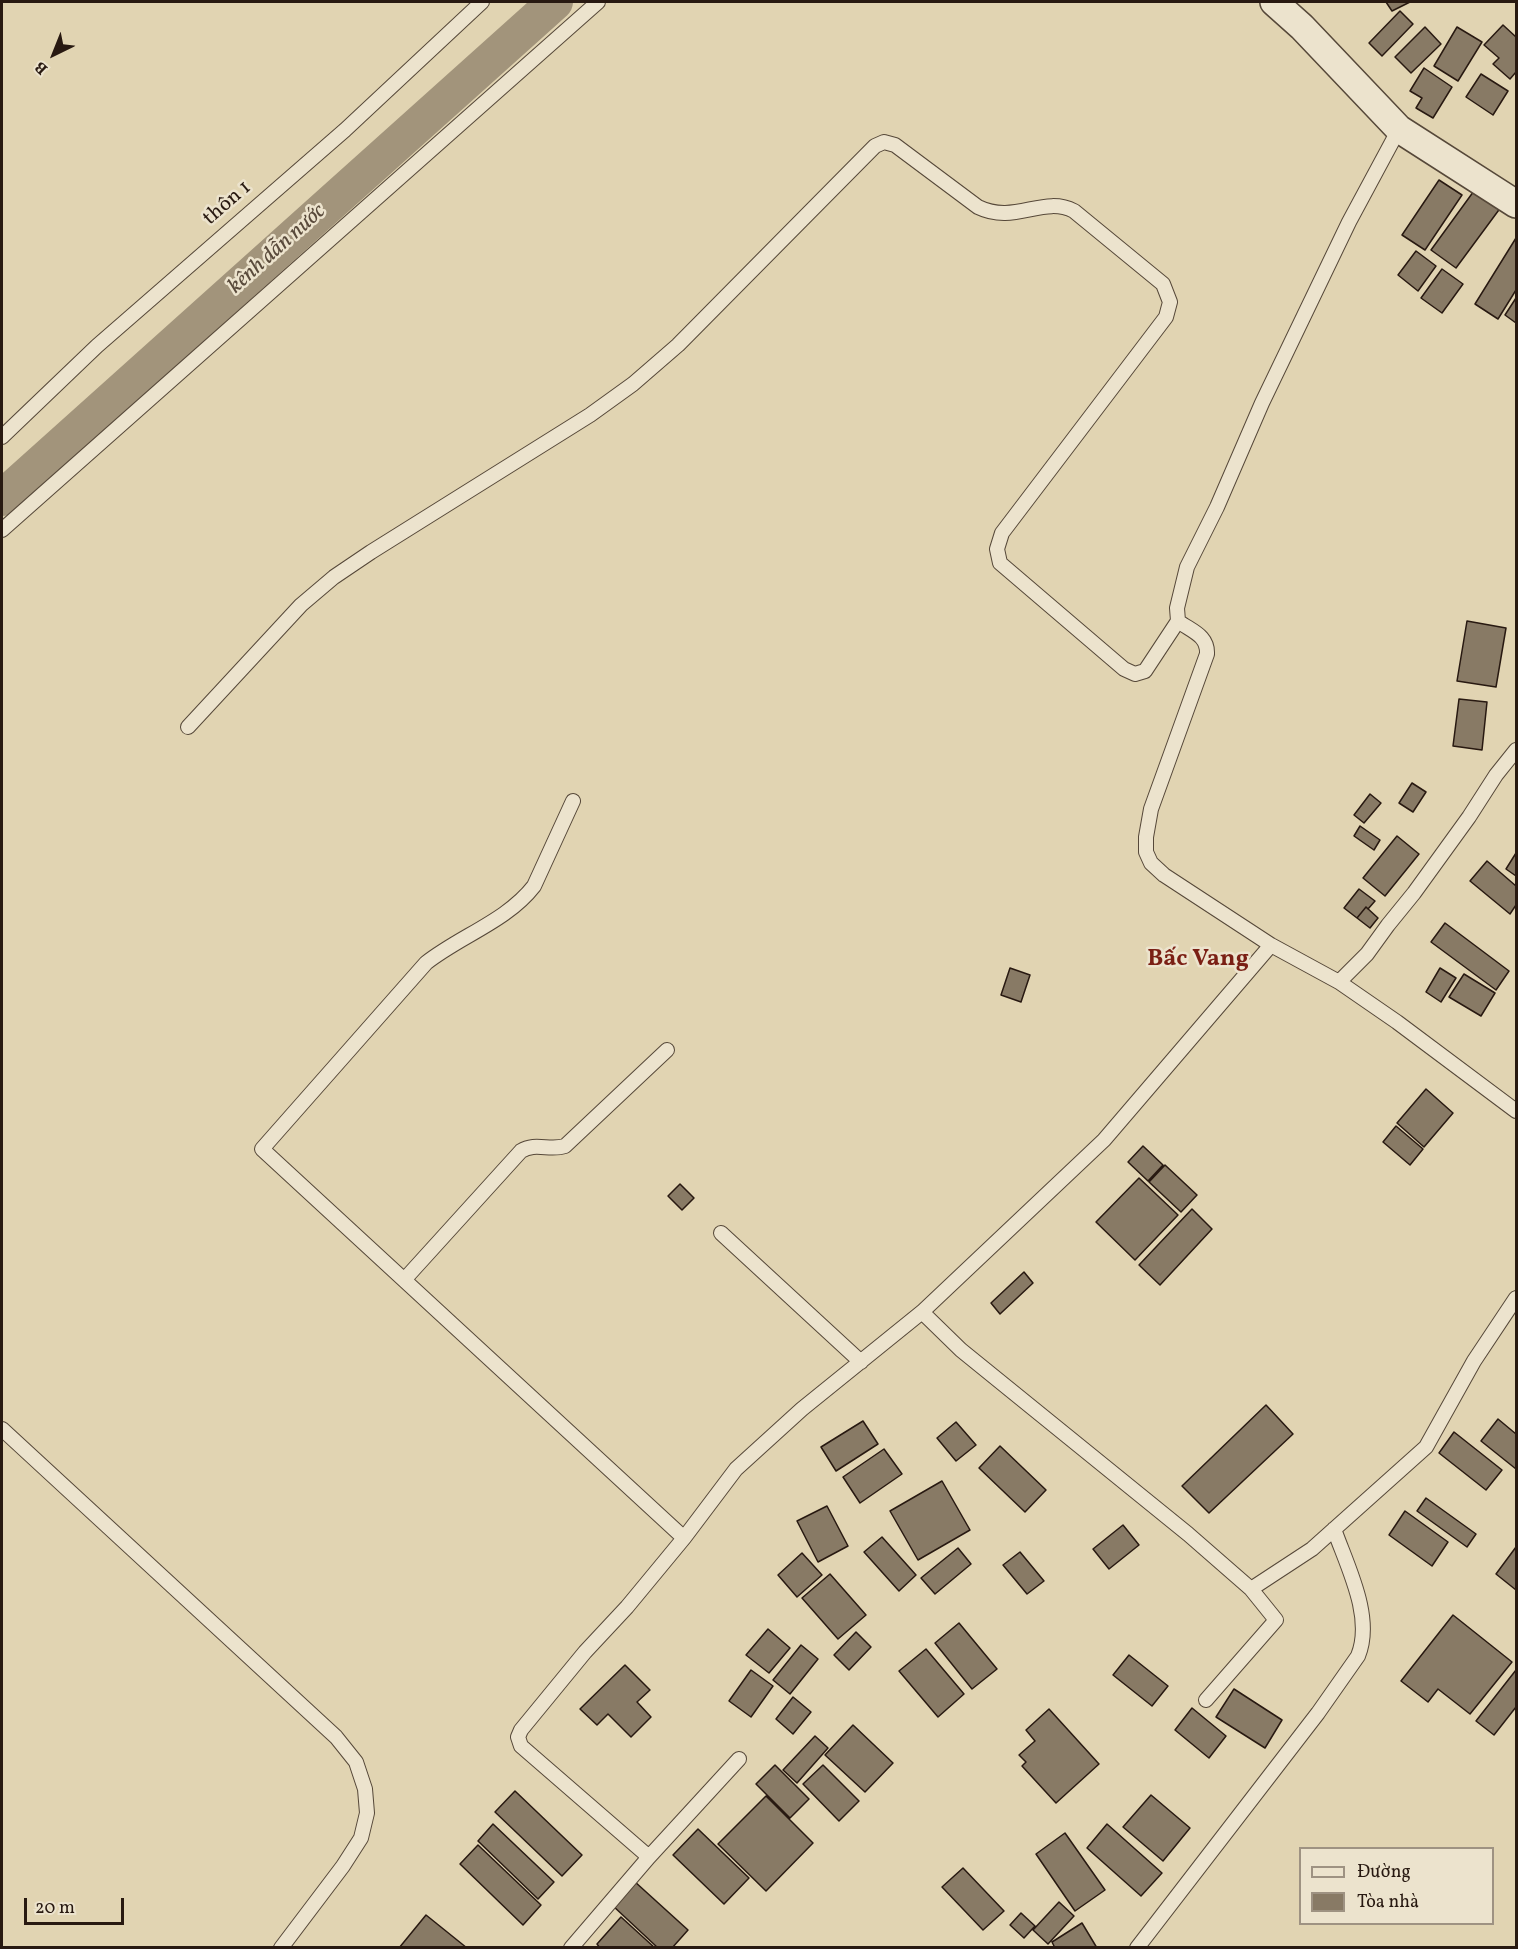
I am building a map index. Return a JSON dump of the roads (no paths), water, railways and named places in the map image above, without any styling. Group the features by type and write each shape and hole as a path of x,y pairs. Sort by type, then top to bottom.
{"street":[{"path":"1274,2 1302,27 1399,129 1516,204"}],"lane":[{"name":"thôn 1","path":"2,436 97,346 345,130 482,2"},
{"path":"2,530 598,2"},
{"path":"188,727 301,605 334,578 370,552 590,415 633,384 678,345 875,146 884,142 895,145 978,207 990,213 1003,214 1063,205 1074,211 1163,284 1170,302 1166,317 1002,533 997,549 1000,563 1124,669 1135,674 1145,671 1178,621 1177,608 1187,567 1349,222 1399,129"},
{"path":"1178,621 1201,636 1207,647 1207,654 1151,809 1146,837 1146,852 1151,862 1164,875 1271,945 1339,981 1516,1111"},
{"path":"1339,981 1367,954 1414,893 1516,750"},
{"path":"573,801 534,886 525,897 514,908 444,948 426,963 262,1149 684,1538"},
{"path":"649,1857 521,1746 518,1737 521,1730 684,1538 736,1469 801,1408 922,1312 1104,1140 1271,945"},
{"path":"404,1280 522,1151 528,1147 556,1149 565,1146 667,1050"},
{"path":"721,1233 861,1362"},
{"path":"1251,1589 1297,1560 1426,1447 1474,1361 1516,1298"},
{"path":"922,1312 961,1350 1188,1534 1251,1589 1276,1620 1206,1700"},
{"path":"2,1429 336,1737 356,1762 365,1789 367,1814 361,1838 343,1866 281,1947"},
{"path":"1137,1947 1318,1713 1358,1656 1362,1647 1360,1600 1334,1529"},
{"path":"571,1947 649,1857 739,1759"}],"waterway":[{"name":"kênh dẫn nước","path":"2,498 555,2"}],"district":[{"name":"Bấc Vang","path":"1198,961"}]}
